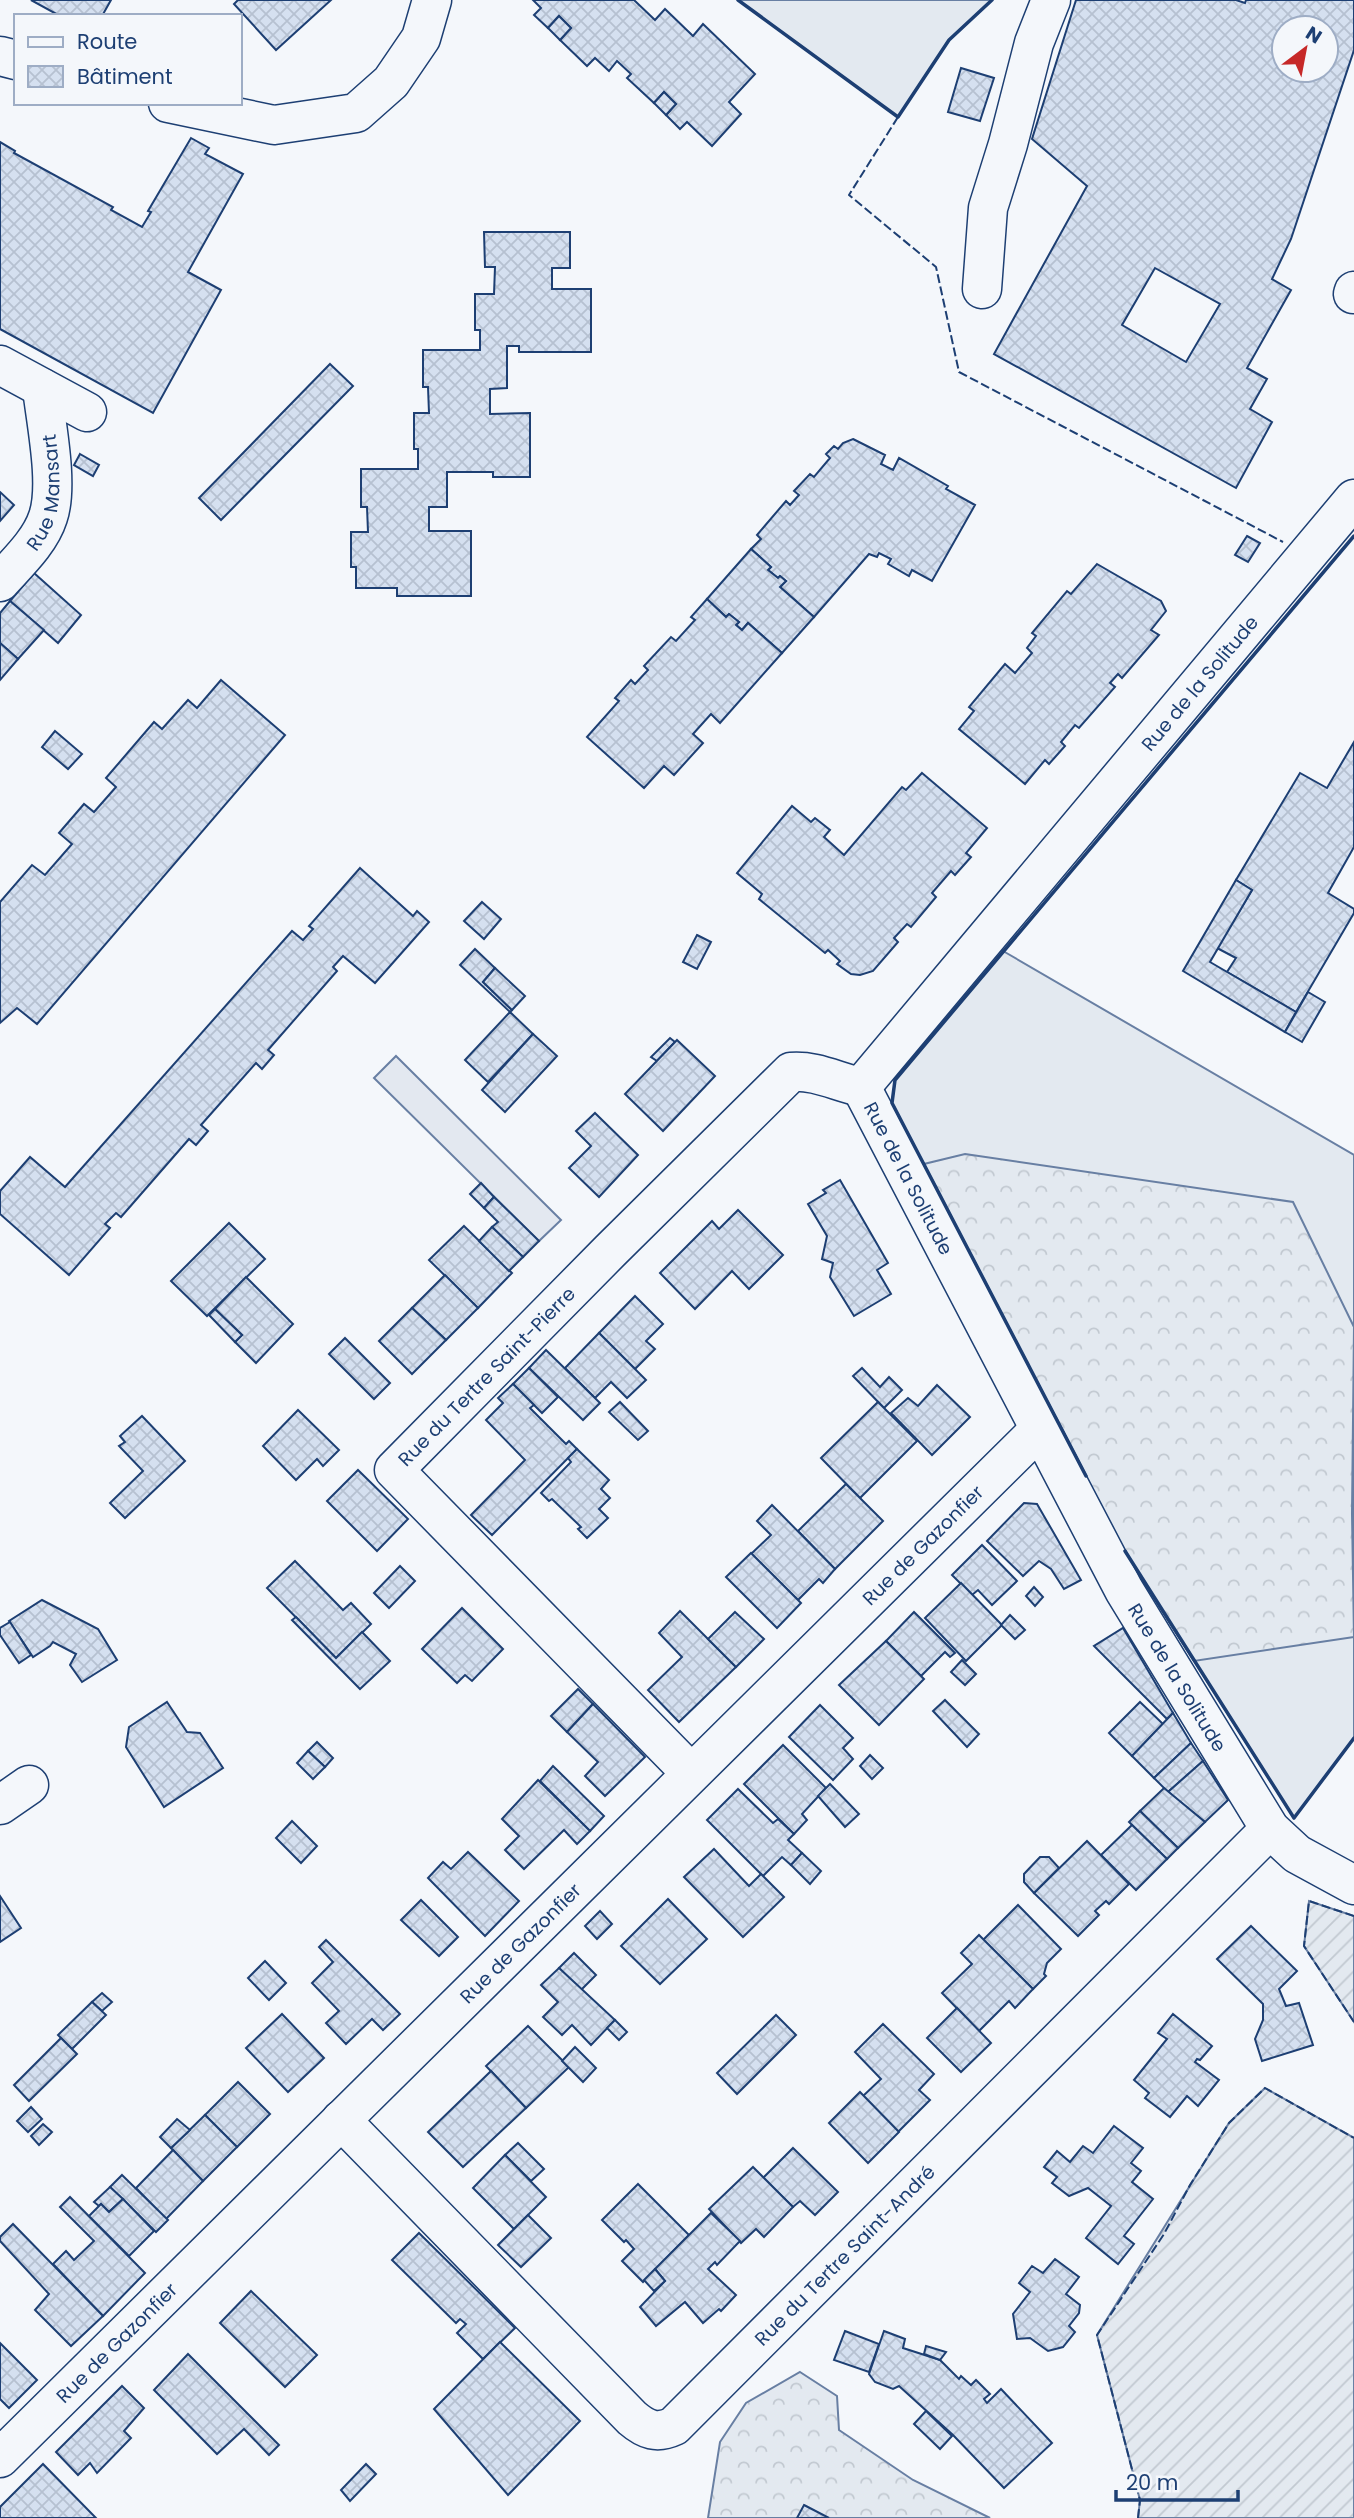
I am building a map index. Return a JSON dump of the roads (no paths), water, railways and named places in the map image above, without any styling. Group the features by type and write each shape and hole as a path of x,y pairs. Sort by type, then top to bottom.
{"street":[{"path":"178,105 274,125 356,114 391,82 421,38 432,0"},
{"path":"982,289 988,208 1034,43 1051,0"},
{"path":"0,365 87,412"},
{"name":"Rue Mansart","path":"0,582 37,539 48,519 53,496 42,388"},
{"name":"Rue de la Solitude","path":"1270,1829 1124,1590 861,1087 1354,499"},
{"name":"Rue du Tertre Saint-Pierre","path":"691,1773 394,1471 791,1072 806,1071 861,1087"},
{"name":"Rue de Gazonfier","path":"0,2458 1040,1429"},
{"path":"1270,1829 1297,1854 1354,1885"},
{"name":"Rue du Tertre Saint-André","path":"341,2120 632,2417 650,2430 663,2431 674,2426 1270,1829"}]}
